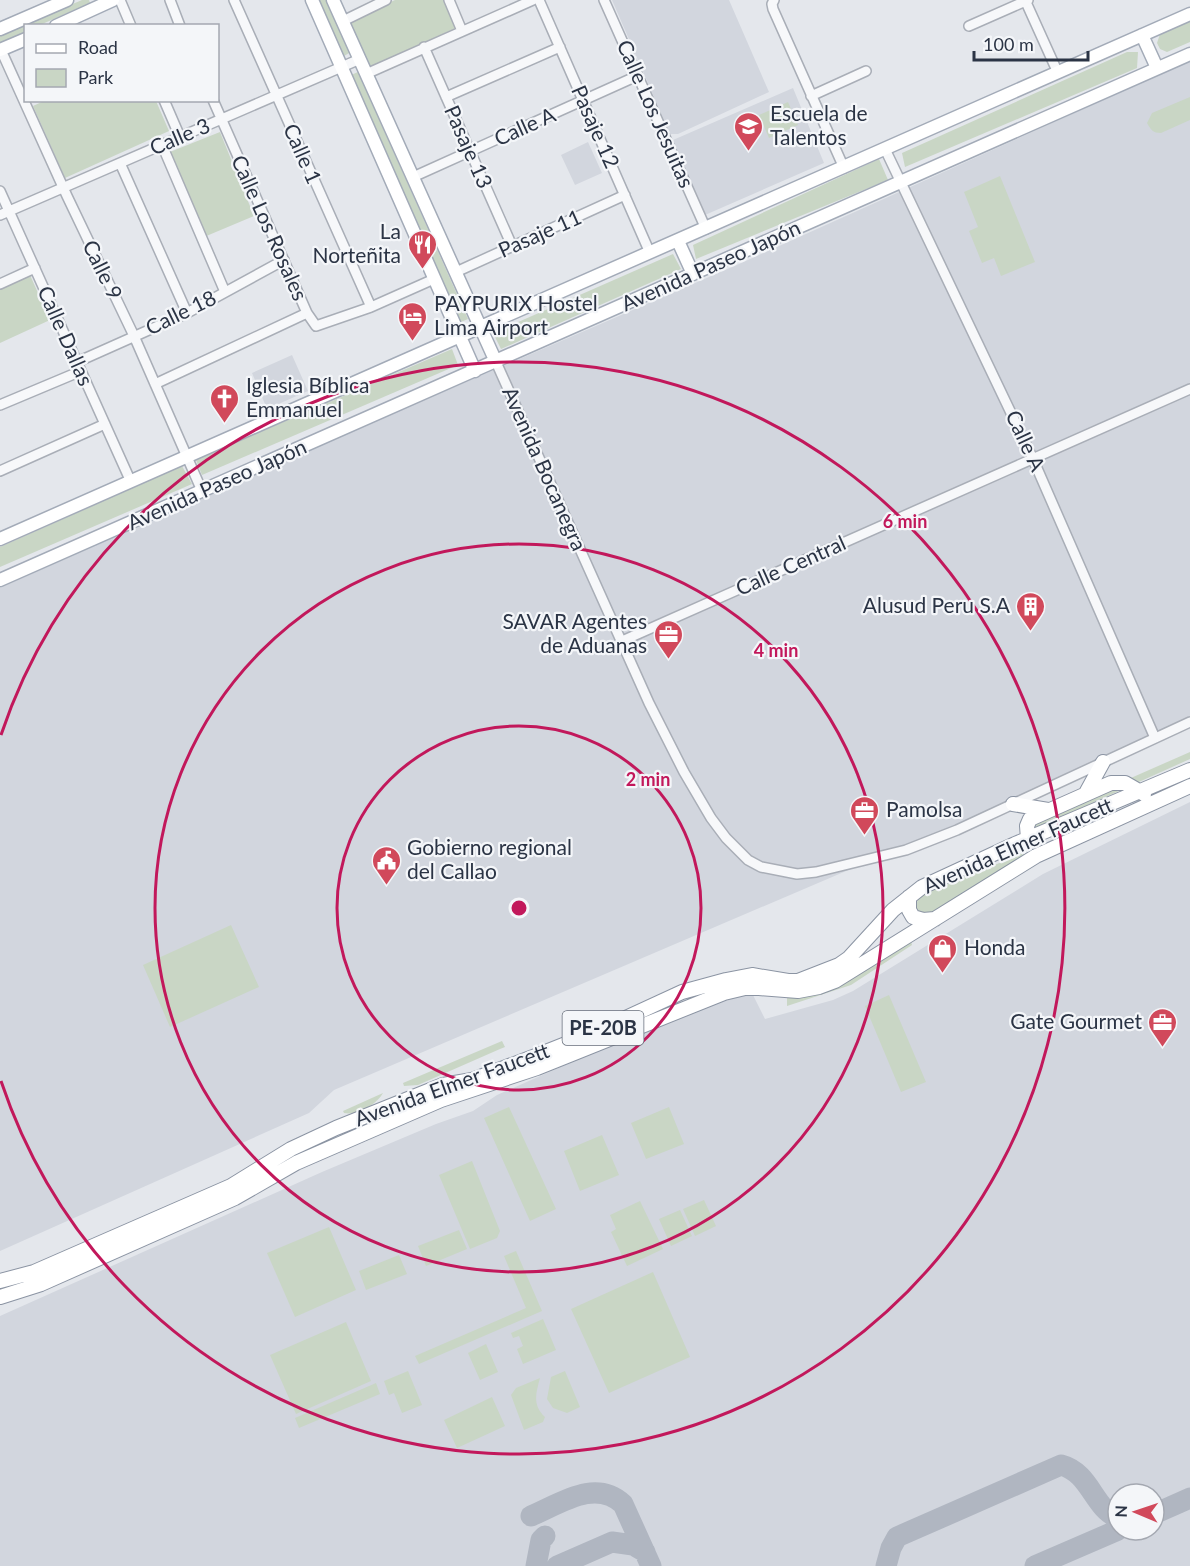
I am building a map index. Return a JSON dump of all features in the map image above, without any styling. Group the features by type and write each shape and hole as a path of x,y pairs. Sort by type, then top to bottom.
{"highway":[{"path":"1086,794 1102,762"},
{"name":"Avenida Elmer Faucett","path":"0,1281 34,1272 222,1191 291,1149 336,1128 432,1089 472,1080 532,1058 682,992 747,976 798,981 839,965 849,958 893,910 922,886 1190,770"},
{"path":"1028,839 1027,826 1030,819 1111,783 1125,783 1142,791 1152,802"},
{"name":"Avenida Elmer Faucett","path":"0,1298 41,1284 235,1198 296,1163 441,1100 537,1068 724,993 744,988 798,991 835,981 1036,856 1190,786"},
{"path":"1012,804 1048,810"},
{"path":"909,897 909,910 913,917 923,920 935,919"}],"main road":[{"path":"0,29 67,0"},
{"name":"Avenida Bocanegra","path":"312,0 475,371"},
{"name":"Avenida Bocanegra","path":"333,0 496,362"},
{"path":"60,24 105,2"},
{"name":"Avenida Paseo Japón","path":"0,539 1190,14"},
{"path":"1142,35 1157,69"},
{"path":"0,50 24,40"},
{"name":"Avenida Paseo Japón","path":"0,580 1190,54"},
{"path":"678,241 693,274"}],"street":[{"path":"120,0 130,24"},
{"path":"170,0 179,24"},
{"name":"Calle 1","path":"234,0 371,307"},
{"path":"343,21 386,0"},
{"path":"449,0 462,31"},
{"path":"366,74 533,0"},
{"name":"Pasaje 12","path":"539,0 650,253"},
{"name":"Calle Los Jesuitas","path":"604,0 706,229"},
{"path":"969,26 1026,0 1058,73"},
{"path":"774,1 773,9 844,168"},
{"path":"446,97 560,47"},
{"name":"Pasaje 13","path":"424,48 512,246"},
{"name":"Calle 9","path":"0,50 24,90"},
{"name":"Calle 3","path":"5,213 360,59"},
{"path":"812,96 866,71"},
{"name":"Calle A","path":"413,177 637,75"},
{"name":"Calle 9","path":"31,102 63,187 134,336 202,491"},
{"path":"165,102 180,137"},
{"name":"Calle Los Rosales","path":"214,102 312,323 316,326 322,325 371,307"},
{"path":"162,145 225,292"},
{"name":"Calle A","path":"885,149 1033,459 1155,738"},
{"path":"120,163 187,313"},
{"name":"Calle Dallas","path":"0,191 5,213 35,268 131,482"},
{"name":"Pasaje 11","path":"456,272 625,195"},
{"name":"Calle 18","path":"0,405 134,336 187,313 284,260"},
{"path":"0,284 35,268"},
{"path":"371,307 434,279"},
{"path":"155,384 307,313"},
{"name":"Avenida Bocanegra","path":"496,362 649,703 684,772 711,818 726,838 748,860 761,867 797,874 816,872"},
{"name":"Calle Central","path":"622,641 1190,389"},
{"path":"0,471 105,424"},
{"name":"Avenida Elmer Faucett","path":"816,872 906,850 957,830 1190,722"}],"shaded area":[{"path":"612,0 729,0 769,92 678,134 670,134"},
{"path":"1190,61 1190,720 1047,785 334,1090 309,1113 0,1251 0,588 332,440 739,264"},
{"name":"Escuela de Talentos","path":"793,88 824,163 705,215 673,140"},
{"path":"588,142 602,173 575,185 561,155"},
{"path":"292,355 308,391 267,409 252,373"},
{"path":"1190,802 1190,1566 0,1566 0,1316 322,1172 436,1124 473,1111 497,1095 678,1015 752,993 765,1019 833,1000 853,991 1043,874"}],"green space":[{"path":"82,0 89,0 90,3 42,24 26,24"},
{"path":"318,0 326,0 351,52 344,56"},
{"path":"395,0 444,0 456,28 369,68 348,21"},
{"path":"1190,21 1190,42 1167,52 1160,49 1157,43 1160,34"},
{"path":"24,25 24,32 0,43 0,35"},
{"path":"1127,52 1138,52 1137,68 905,167 902,153"},
{"path":"358,72 468,319 461,322 351,75"},
{"path":"1190,97 1190,120 1161,133 1151,129 1147,123 1152,113"},
{"path":"42,102 156,102 169,131 65,178 33,106"},
{"path":"788,102 798,125 769,138 759,115"},
{"path":"220,132 254,216 204,237 170,152"},
{"path":"879,159 888,180 696,259 693,245"},
{"path":"1000,176 1035,262 1001,276 994,258 982,263 969,231 978,227 964,192"},
{"path":"673,254 681,269 501,349 493,333"},
{"path":"30,275 50,320 0,343 0,288"},
{"path":"452,349 458,365 202,475 196,460"},
{"path":"182,466 192,484 0,567 0,547"},
{"path":"1190,752 1190,759 1032,830 1033,821"},
{"path":"1022,849 1026,857 929,916 920,912 916,907 924,893 986,865 1000,863"},
{"path":"231,925 259,987 170,1027 143,965"},
{"path":"910,938 912,945 851,985 787,1006 787,995"},
{"path":"889,995 926,1082 901,1092 865,1006"},
{"path":"502,1041 505,1047 418,1085 404,1086 403,1083"},
{"path":"383,1093 372,1105 361,1111 344,1113 343,1111"},
{"path":"509,1107 556,1209 530,1221 484,1118"},
{"path":"669,1107 684,1144 646,1159 631,1123"},
{"path":"602,1135 619,1175 580,1191 564,1151"},
{"path":"472,1161 500,1231 497,1238 470,1249 439,1175"},
{"path":"704,1200 716,1226 695,1236 683,1209"},
{"path":"640,1201 663,1249 627,1266 611,1232 616,1229 610,1215"},
{"path":"680,1210 692,1236 671,1246 659,1219"},
{"path":"329,1227 356,1290 295,1317 267,1253"},
{"path":"459,1230 467,1249 426,1266 418,1246"},
{"path":"516,1251 542,1311 419,1364 415,1356 526,1308 504,1256"},
{"path":"399,1255 407,1274 366,1290 359,1271"},
{"path":"653,1272 690,1357 609,1393 571,1309"},
{"path":"543,1319 556,1350 523,1364 517,1349 523,1346 519,1336 513,1338 511,1333"},
{"path":"346,1322 371,1381 296,1414 270,1355"},
{"path":"486,1344 498,1372 480,1380 468,1353"},
{"path":"408,1371 422,1405 402,1413 394,1393 389,1395 384,1381"},
{"path":"565,1371 580,1407 567,1413 553,1408 547,1399 551,1377"},
{"path":"540,1378 536,1394 537,1403 545,1417 543,1422 524,1430 511,1395 516,1388"},
{"path":"376,1383 380,1394 299,1428 295,1418"},
{"path":"492,1397 505,1426 457,1448 444,1420"}],"taxiway":[{"path":"886,1566 897,1537 1061,1465 1079,1475 1106,1510"},
{"path":"531,1516 565,1500 589,1493 601,1493 612,1497 623,1504 651,1566"},
{"path":"1166,1509 1190,1498"},
{"path":"1035,1566 1106,1535"},
{"path":"536,1566 541,1540 545,1536"},
{"path":"557,1566 612,1542 633,1545 645,1552"}],"place":[{"name":"Escuela de Talentos","path":"749,152"},
{"name":"La Norteñita","path":"422,270"},
{"name":"PAYPURIX Hostel Lima Airport","path":"413,342"},
{"name":"Iglesia Bíblica Emmanuel","path":"225,424"},
{"name":"Alusud Peru S.A","path":"1031,632"},
{"name":"SAVAR Agentes de Aduanas","path":"668,660"},
{"name":"Pamolsa","path":"865,836"},
{"name":"Gobierno regional del Callao","path":"386,886"},
{"name":"Honda","path":"943,974"},
{"name":"Gate Gourmet","path":"1163,1048"}]}
